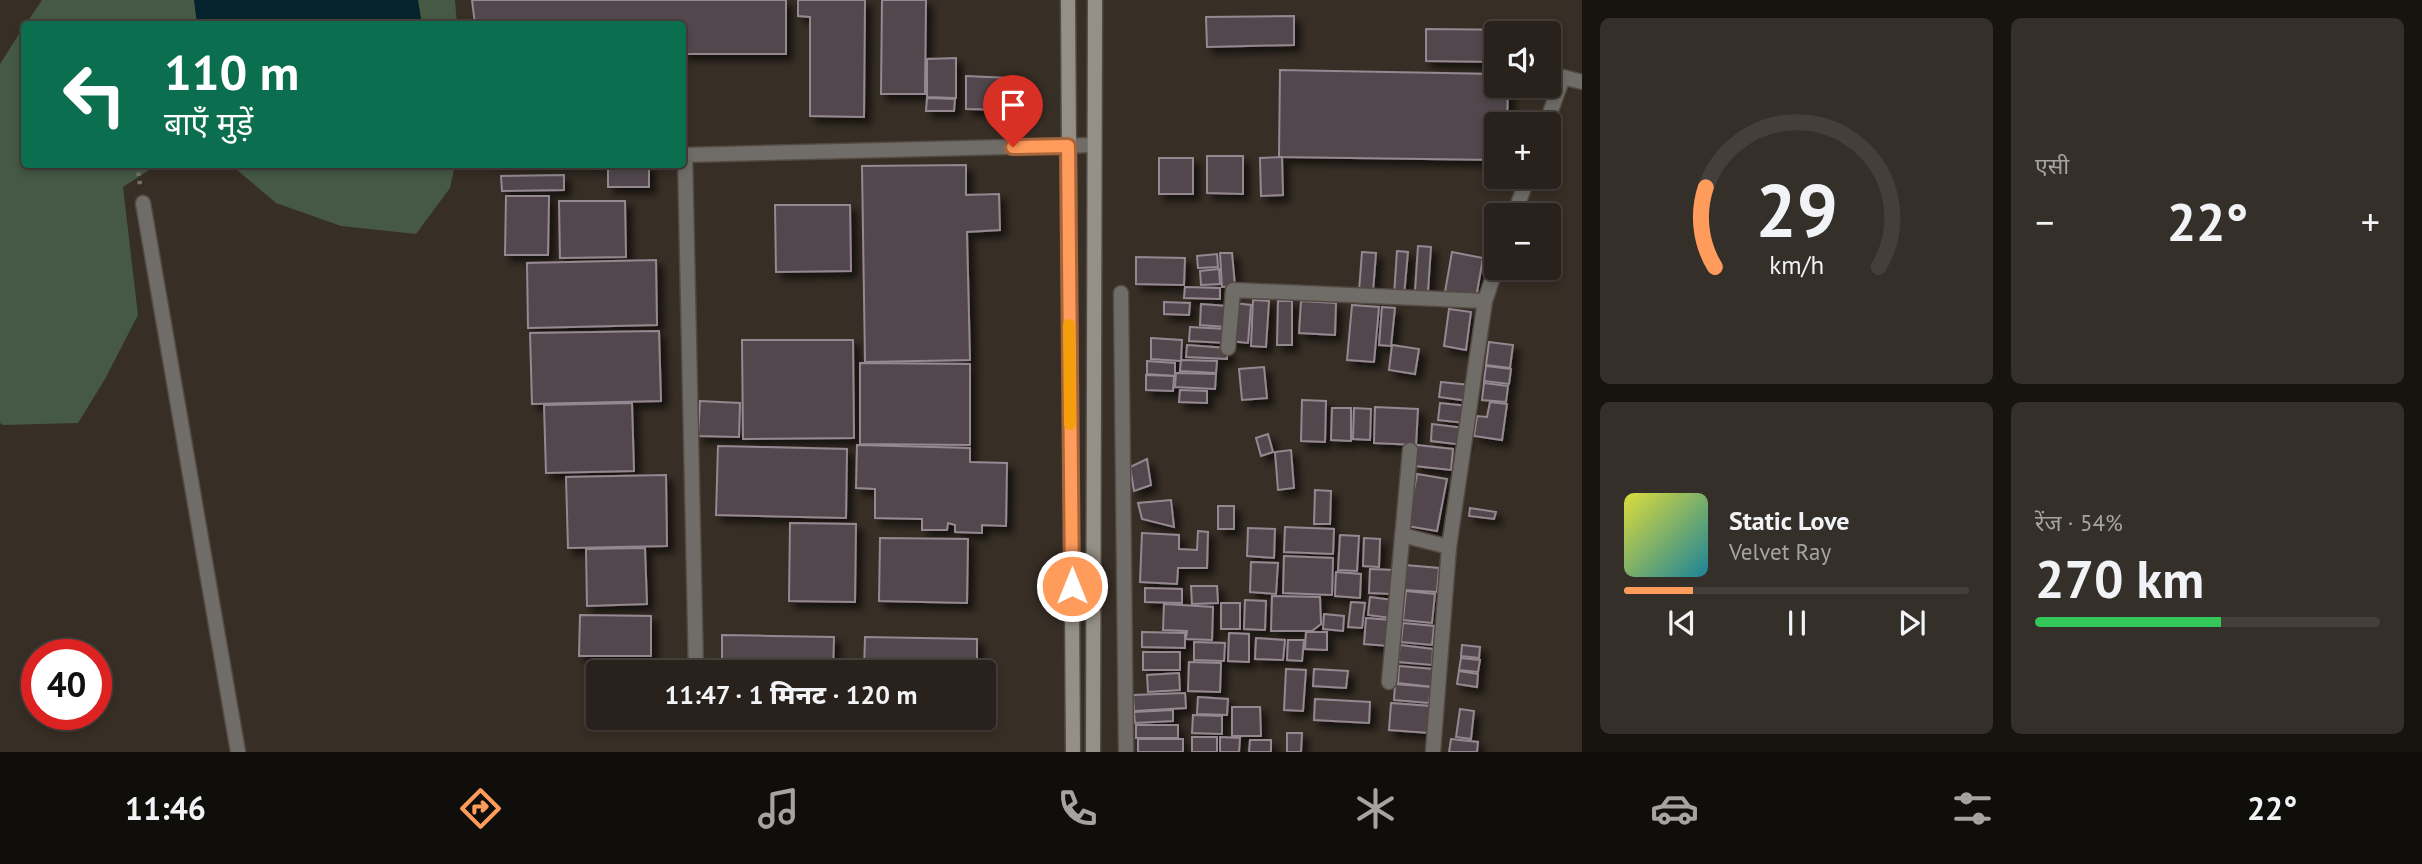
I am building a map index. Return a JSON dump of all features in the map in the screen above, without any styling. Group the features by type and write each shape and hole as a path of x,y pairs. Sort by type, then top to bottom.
{"street":[{"path":"1068,0 1073,752"},
{"path":"1093,752 1095,0"},
{"path":"1550,112 1563,76 1582,82"},
{"path":"686,155 1094,145"},
{"path":"685,168 696,660"},
{"path":"143,203 238,752"},
{"path":"1433,752 1449,547 1485,301 1492,280"},
{"path":"1228,348 1233,290 1485,301"},
{"path":"1121,293 1126,752"},
{"path":"1389,682 1410,450"},
{"path":"1402,535 1449,547"}],"green space":[{"path":"42,0 455,0 457,21 28,21"},
{"path":"21,31 21,168 152,168 123,187 138,315 105,379 78,423 0,423 0,64"},
{"path":"235,168 454,168 450,188 416,234 341,226 276,203"}],"water":[{"path":"194,0 418,0 422,21 197,21"}],"building":[{"path":"472,0 786,0 786,54 686,54 686,21 475,21"},
{"path":"798,0 865,0 864,117 810,116 810,17 798,16"},
{"path":"882,0 926,0 925,94 881,94"},
{"path":"1294,16 1294,45 1207,47 1206,17"},
{"path":"1426,29 1484,29 1484,62 1426,61"},
{"path":"956,58 956,98 927,97 927,59"},
{"path":"1280,70 1484,74 1484,98 1508,98 1507,112 1484,112 1484,160 1279,157"},
{"path":"966,76 1010,78 1009,110 966,109"},
{"path":"927,98 955,99 954,111 926,111"},
{"path":"1207,156 1243,156 1243,194 1207,193"},
{"path":"1282,157 1283,195 1261,196 1260,158"},
{"path":"1159,158 1193,158 1193,194 1159,194"},
{"path":"966,165 966,195 999,194 1000,230 967,232 970,360 865,362 862,166"},
{"path":"608,168 649,168 649,187 608,187"},
{"path":"564,175 564,190 502,191 501,176"},
{"path":"506,196 549,196 548,255 505,255"},
{"path":"559,201 625,201 626,257 560,258"},
{"path":"775,205 850,205 851,271 776,272"},
{"path":"1418,246 1431,247 1428,292 1415,291"},
{"path":"1397,251 1408,252 1404,296 1394,295"},
{"path":"1362,252 1376,253 1373,292 1359,291"},
{"path":"1452,252 1483,258 1476,298 1445,292"},
{"path":"1220,253 1232,253 1235,286 1222,287"},
{"path":"1217,254 1218,267 1198,268 1197,256"},
{"path":"1136,257 1185,258 1184,285 1136,284"},
{"path":"656,260 657,325 528,328 527,263"},
{"path":"1219,269 1220,284 1201,285 1200,271"},
{"path":"1185,287 1220,288 1220,299 1184,298"},
{"path":"1253,300 1269,301 1266,347 1251,346"},
{"path":"1278,301 1292,301 1292,345 1277,345"},
{"path":"1301,301 1336,303 1335,335 1299,333"},
{"path":"1164,302 1190,303 1189,315 1164,314"},
{"path":"1234,303 1251,305 1248,343 1230,341"},
{"path":"1201,304 1227,306 1226,327 1200,325"},
{"path":"1352,305 1379,307 1374,362 1347,360"},
{"path":"1382,307 1395,308 1391,346 1379,345"},
{"path":"1449,309 1471,312 1466,350 1444,346"},
{"path":"1190,327 1226,329 1226,343 1189,341"},
{"path":"659,331 661,401 532,404 530,333"},
{"path":"1151,338 1182,340 1181,361 1151,359"},
{"path":"742,340 853,340 854,438 743,439"},
{"path":"1489,342 1513,345 1510,368 1486,365"},
{"path":"1187,345 1227,348 1227,359 1186,357"},
{"path":"1392,345 1419,349 1415,374 1389,370"},
{"path":"1181,360 1217,361 1216,373 1180,371"},
{"path":"1147,361 1175,363 1175,376 1147,374"},
{"path":"860,363 970,364 970,445 860,444"},
{"path":"1486,366 1511,369 1509,384 1484,381"},
{"path":"1264,367 1267,398 1242,400 1239,369"},
{"path":"1176,373 1216,374 1215,389 1175,387"},
{"path":"1146,375 1174,376 1173,391 1146,390"},
{"path":"1441,382 1470,385 1469,401 1439,397"},
{"path":"1484,383 1508,386 1506,402 1482,400"},
{"path":"1180,390 1207,391 1207,403 1179,402"},
{"path":"1302,400 1326,401 1325,442 1301,441"},
{"path":"700,401 740,403 739,437 698,436"},
{"path":"1490,402 1507,404 1502,440 1474,436 1477,416 1487,417"},
{"path":"632,403 634,471 546,473 544,405"},
{"path":"1440,403 1468,406 1465,423 1438,420"},
{"path":"1375,407 1418,409 1416,445 1374,443"},
{"path":"1332,408 1351,408 1351,441 1331,440"},
{"path":"1354,408 1371,409 1370,440 1353,439"},
{"path":"1432,424 1465,428 1463,445 1431,441"},
{"path":"1268,434 1273,452 1261,456 1256,438"},
{"path":"857,445 970,448 970,462 1007,463 1006,526 982,525 982,533 955,532 955,525 948,523 947,530 922,530 922,519 875,518 875,489 856,488"},
{"path":"1417,445 1453,449 1451,470 1415,466"},
{"path":"718,446 847,449 846,518 716,515"},
{"path":"1291,450 1294,488 1278,490 1275,452"},
{"path":"1147,459 1151,485 1134,491 1130,467"},
{"path":"1417,474 1447,479 1437,531 1407,526"},
{"path":"666,475 667,546 568,548 566,477"},
{"path":"1315,490 1331,491 1330,524 1314,524"},
{"path":"1171,500 1174,527 1142,519 1138,503"},
{"path":"1218,506 1234,506 1234,529 1218,529"},
{"path":"1470,508 1496,512 1494,519 1469,516"},
{"path":"790,523 856,524 855,602 789,601"},
{"path":"1285,527 1334,529 1333,554 1284,552"},
{"path":"1248,528 1275,529 1274,558 1247,556"},
{"path":"1198,531 1208,532 1207,568 1178,568 1177,584 1140,582 1142,533 1179,535 1179,549 1197,550"},
{"path":"1340,535 1359,536 1357,571 1338,570"},
{"path":"880,538 968,539 967,603 879,601"},
{"path":"1364,538 1380,539 1379,567 1363,566"},
{"path":"645,548 647,604 587,606 586,549"},
{"path":"1284,556 1333,558 1332,595 1283,593"},
{"path":"1251,562 1278,563 1276,594 1250,592"},
{"path":"1405,565 1439,568 1437,592 1404,590"},
{"path":"1370,569 1393,570 1392,594 1369,593"},
{"path":"1336,572 1361,574 1360,598 1335,596"},
{"path":"1191,586 1217,586 1218,603 1192,604"},
{"path":"1145,588 1182,589 1182,603 1145,602"},
{"path":"1406,591 1435,594 1432,623 1403,620"},
{"path":"1272,596 1320,597 1321,624 1312,631 1271,631"},
{"path":"1370,597 1393,600 1391,618 1368,615"},
{"path":"1245,600 1266,601 1265,630 1244,629"},
{"path":"1351,602 1365,603 1362,628 1348,627"},
{"path":"1221,603 1240,603 1240,629 1221,629"},
{"path":"1164,604 1213,607 1212,640 1186,639 1187,631 1163,630"},
{"path":"1324,614 1344,616 1343,631 1323,629"},
{"path":"580,615 651,616 651,656 579,656"},
{"path":"1366,618 1391,620 1389,646 1364,644"},
{"path":"1403,623 1434,626 1432,645 1401,642"},
{"path":"1142,632 1185,633 1185,648 1142,647"},
{"path":"1306,632 1327,632 1327,650 1305,649"},
{"path":"1229,633 1249,634 1249,662 1228,661"},
{"path":"722,635 834,637 833,660 722,660"},
{"path":"865,637 977,639 977,660 864,660"},
{"path":"1256,638 1285,640 1283,660 1255,659"},
{"path":"1288,640 1304,640 1302,661 1287,660"},
{"path":"1194,642 1225,643 1224,661 1194,660"},
{"path":"1400,645 1433,649 1432,665 1398,662"},
{"path":"1462,645 1480,647 1479,658 1461,656"},
{"path":"1143,652 1180,652 1180,670 1143,670"},
{"path":"1461,658 1480,660 1478,672 1459,670"},
{"path":"1189,662 1221,663 1220,692 1188,691"},
{"path":"1399,666 1434,669 1433,687 1398,683"},
{"path":"1286,669 1306,670 1303,711 1284,710"},
{"path":"1314,669 1348,671 1346,688 1313,686"},
{"path":"1459,671 1478,674 1477,687 1457,684"},
{"path":"1179,673 1180,690 1148,692 1147,675"},
{"path":"1395,684 1431,687 1429,703 1394,700"},
{"path":"1185,693 1186,708 1134,711 1133,695"},
{"path":"1198,697 1228,699 1227,715 1197,714"},
{"path":"1315,699 1370,702 1369,723 1314,720"},
{"path":"1391,703 1431,706 1429,733 1389,730"},
{"path":"1232,707 1260,707 1261,736 1232,736"},
{"path":"1460,709 1474,711 1471,739 1456,737"},
{"path":"1173,710 1173,721 1135,723 1134,712"},
{"path":"1193,715 1222,716 1222,734 1192,733"},
{"path":"1136,725 1178,725 1178,738 1136,738"},
{"path":"1287,733 1302,733 1301,752 1287,752"},
{"path":"1192,737 1217,737 1217,752 1192,752"},
{"path":"1220,737 1240,738 1239,752 1220,752"},
{"path":"1138,739 1183,739 1183,752 1138,752"},
{"path":"1451,739 1478,742 1477,752 1449,752"},
{"path":"1250,740 1271,740 1271,752 1249,752"}],"slow traffic":[{"path":"1069,325 1070,424"}],"route":[{"path":"1013,147 1068,146 1072,586"}]}
